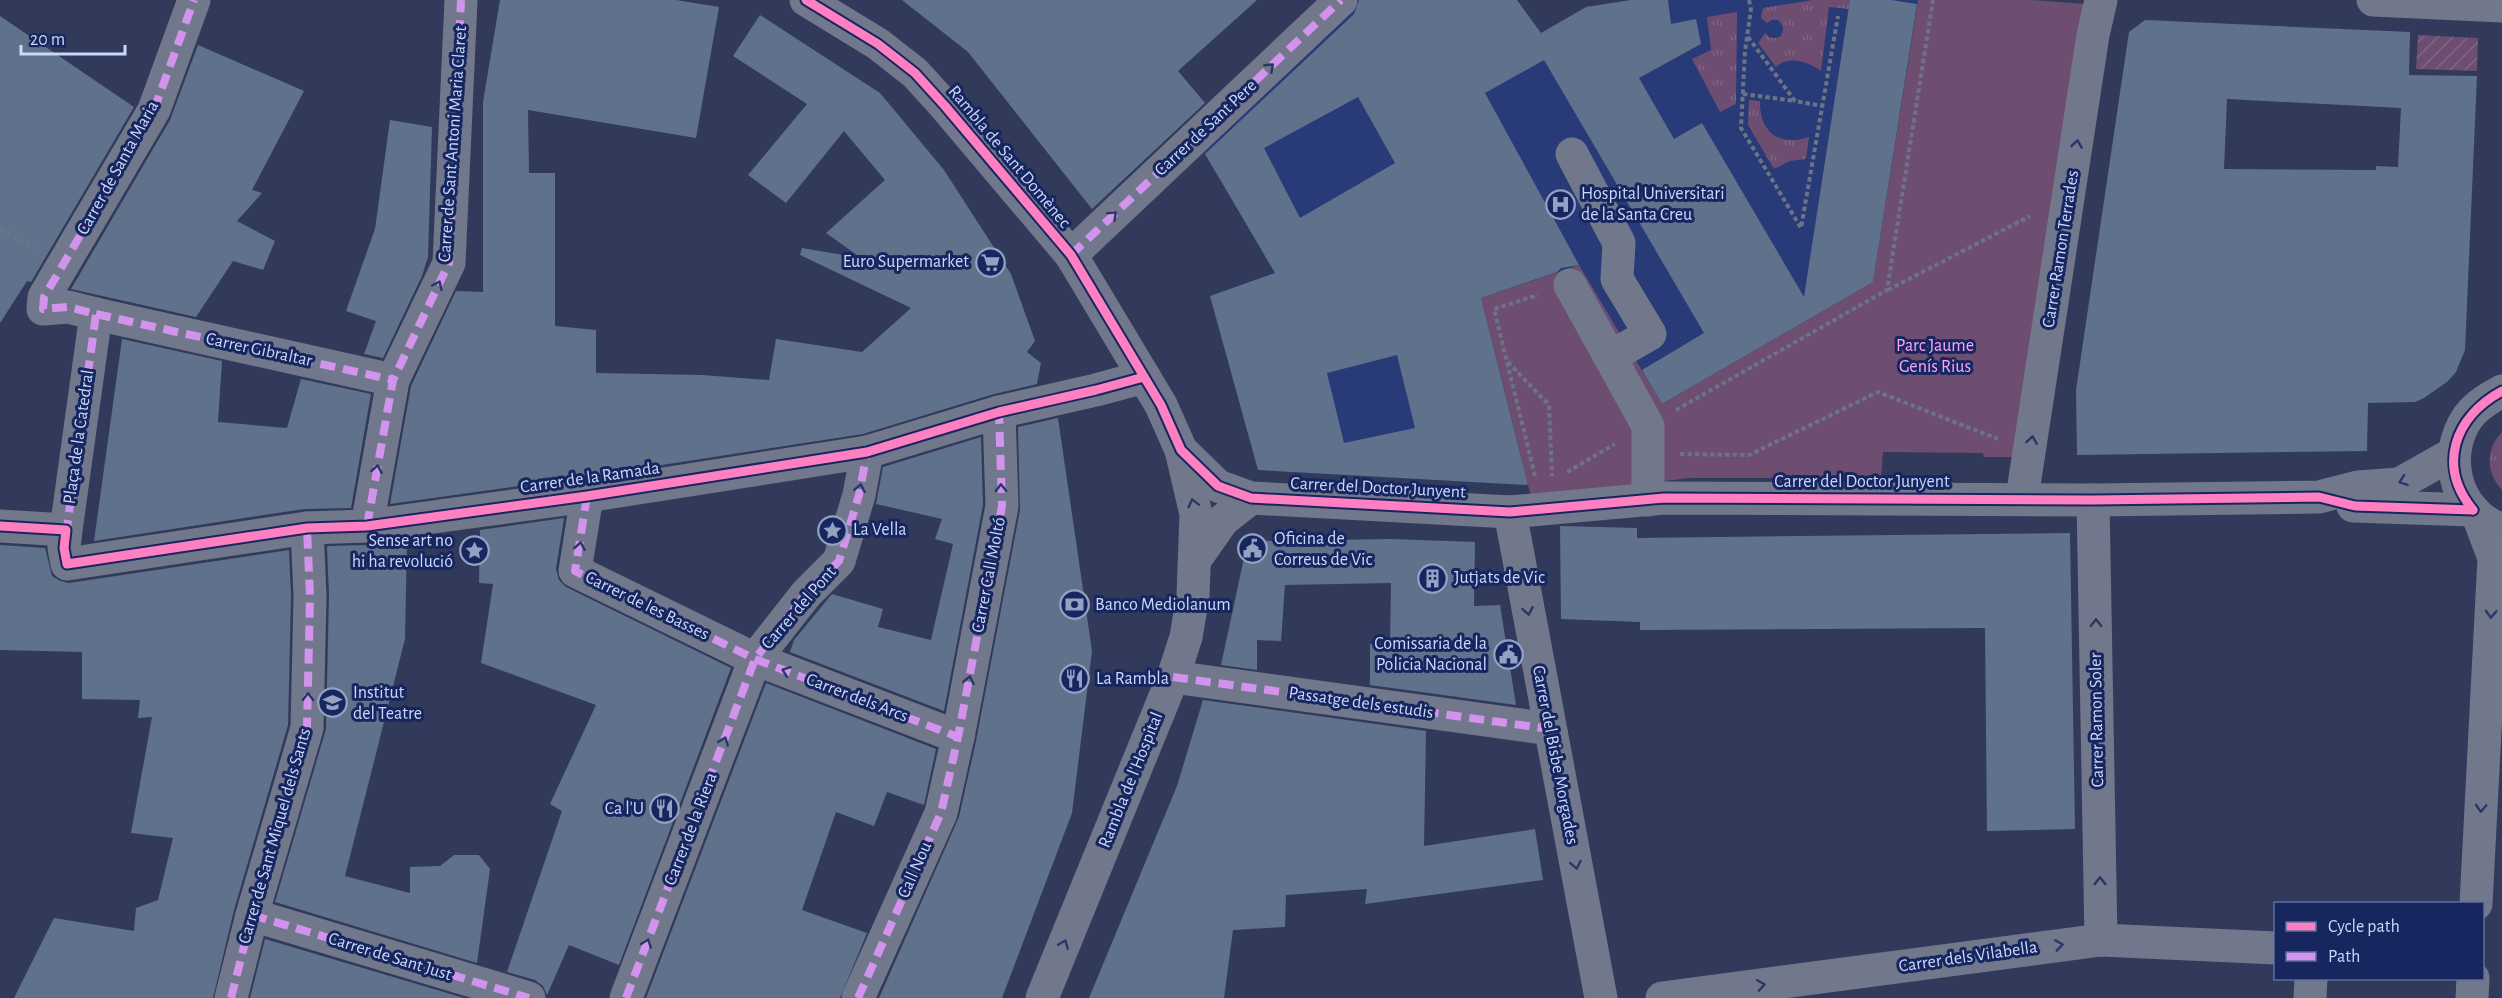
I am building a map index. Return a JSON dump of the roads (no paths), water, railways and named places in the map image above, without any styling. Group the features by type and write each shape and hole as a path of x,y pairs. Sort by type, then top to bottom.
{"street":[{"name":"Carrer de Santa Maria","path":"110,318 68,307 43,309 45,297 154,110 194,0"},
{"name":"Carrer de Sant Antoni Maria Claret","path":"367,526 393,380 449,263 461,0"},
{"name":"Rambla de Sant Domènec","path":"806,0 878,44 915,73 1071,255 1144,376"},
{"name":"Carrer de Sant Pere","path":"1071,255 1341,0"},
{"name":"Carrer Ramon Terrades","path":"2022,498 2093,35 2101,0"},
{"path":"2373,0 2502,6"},
{"path":"1572,154 1619,243 1617,279 1650,334 1610,357"},
{"path":"1570,285 1610,357 1648,439 1648,500"},
{"name":"Carrer Gibraltar","path":"110,318 393,380"},
{"name":"Plaça de la Catedral","path":"0,526 66,530 110,318"},
{"name":"Carrer de la Ramada","path":"66,530 64,548 67,564 307,528 367,526 587,496 867,452 999,412 1096,390 1144,376"},
{"name":"Rambla de l'Hospital","path":"1042,998 1173,677 1186,637 1193,596 1197,556 1196,514 1181,450 1161,405 1144,376"},
{"path":"2476,902 2494,558 2484,519 2461,493 2455,474 2454,453 2459,433 2469,415 2484,401 2502,392"},
{"name":"Carrer Call Moltó","path":"958,737 1002,506 999,412"},
{"name":"Rambla de l'Hospital","path":"1181,450 1218,486 1251,498"},
{"name":"Carrer del Pont","path":"755,659 806,594 840,561 859,495 867,452"},
{"name":"Carrer del Doctor Junyent","path":"1251,498 1510,512 1648,500 2022,498 2093,500 2319,497 2358,487 2399,484 2454,453"},
{"name":"Carrer de les Basses","path":"587,496 575,571 755,659"},
{"name":"Carrer del Doctor Junyent","path":"2319,497 2355,506 2484,519"},
{"path":"1197,556 1223,520 1251,498"},
{"name":"Carrer Ramon Soler","path":"2093,500 2101,940"},
{"name":"Carrer del Bisbe Morgades","path":"1510,512 1601,998"},
{"name":"Carrer de Sant Miquel dels Sants","path":"231,998 252,915 308,728 310,596 307,528"},
{"name":"Carrer dels Arcs","path":"755,659 958,737"},
{"name":"Carrer de la Riera","path":"626,998 755,659"},
{"name":"Passatge dels estudis","path":"1173,677 1550,729"},
{"name":"Call Nou","path":"858,998 941,813 958,737"},
{"name":"Carrer de Sant Just","path":"252,915 529,998"},
{"name":"Carrer dels Vilabella","path":"1662,998 2101,940 2274,948"},
{"path":"2310,980 2310,998"},
{"path":"2472,998 2473,980"}],"place":[{"name":"Hospital Universitari de la Santa Creu","path":"1560,204"},
{"name":"Euro Supermarket","path":"990,262"},
{"name":"La Vella","path":"832,530"},
{"name":"Oficina de Correus de Vic","path":"1253,549"},
{"name":"Sense art no hi ha revolució","path":"474,551"},
{"name":"Jutjats de Vic","path":"1433,578"},
{"name":"Banco Mediolanum","path":"1074,605"},
{"name":"Comissaria de la Policia Nacional","path":"1508,654"},
{"name":"La Rambla","path":"1075,679"},
{"name":"Institut del Teatre","path":"332,703"},
{"name":"Ca l'U","path":"665,809"}],"park label":[{"name":"Parc Jaume Genís Rius","path":"1935,356"}]}
